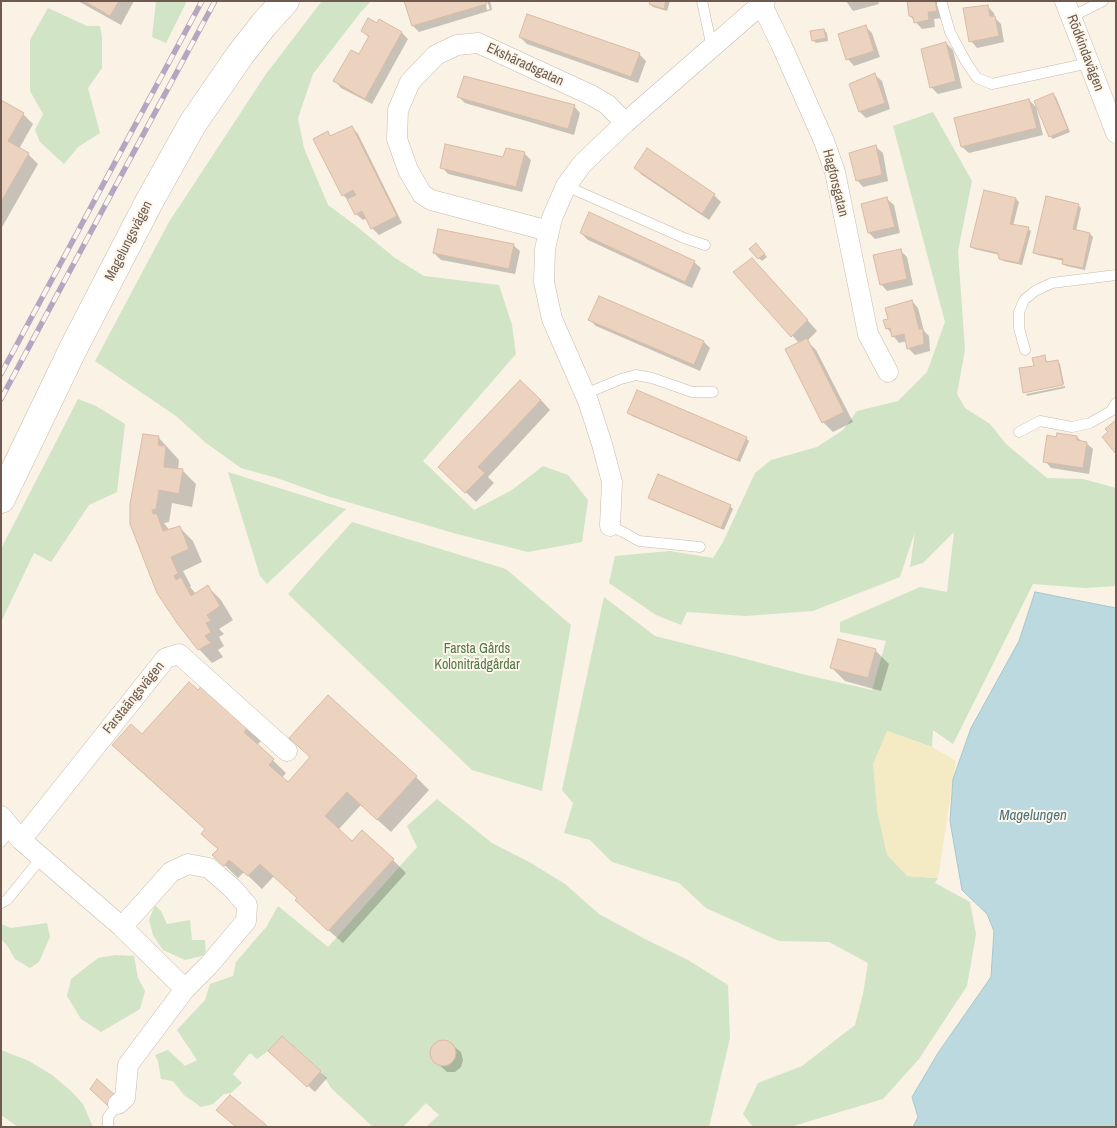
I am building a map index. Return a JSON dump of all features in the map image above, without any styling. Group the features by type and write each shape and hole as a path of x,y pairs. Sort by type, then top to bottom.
{"main road":[{"name":"Magelungsvägen","path":"1,499 91,314 148,202 188,131 240,55 285,1"}],"street":[{"path":"610,526 612,482 602,444 584,394 552,319 544,282 545,249 552,218 566,186 582,164 625,123 762,2"},
{"name":"Hagforsgatan","path":"762,2 824,140 835,172 868,334 888,372"},
{"name":"Rödkindavägen","path":"1068,9 1089,63 1105,95 1116,133"},
{"name":"Ekshäradsgatan","path":"549,231 431,200 422,194 408,170 397,139 398,110 410,82 436,55 457,45 478,43 591,95 608,105 625,123"},
{"name":"Farstaängsvägen","path":"185,989 122,927 42,857 9,831 166,658 179,654 287,751"},
{"path":"118,1104 125,1098 128,1065 185,989 210,965 246,921 246,905 231,887 209,868 188,864 171,872 122,927"}],"lane":[{"path":"702,1 712,48"},
{"path":"1068,9 1103,1"},
{"path":"942,4 950,32 966,62 978,78 992,84 1089,63"},
{"path":"566,186 684,238 705,245"},
{"path":"1025,350 1019,328 1019,312 1024,300 1035,291 1052,283 1116,275"},
{"path":"584,394 636,375 652,378 692,392 713,392"},
{"path":"1019,432 1040,421 1072,427 1090,423 1111,411 1116,403"},
{"path":"610,526 639,541 700,547"},
{"path":"1,903 7,900 42,857"},
{"path":"108,1127 108,1117 118,1104"}],"green space":[{"path":"156,1 187,1 166,43 152,37"},
{"path":"322,1 371,1 313,74 298,118 304,148 328,205 395,258 424,276 499,285 512,325 516,354 423,461 474,510 512,490 543,466 568,475 588,500 582,542 528,552 457,534 327,496 277,478 241,468 206,443 176,416 95,361 169,222 266,74"},
{"path":"48,8 87,26 100,26 102,37 102,68 88,88 100,133 78,147 64,164 40,142 35,130 43,114 30,91 30,40"},
{"path":"933,112 972,181 958,251 965,350 957,394 965,408 990,424 1007,445 1047,478 1083,479 1116,488 1116,586 1085,588 1033,584 953,744 933,730 932,747 887,731 907,876 938,878 935,883 970,902 976,934 967,986 919,1059 883,1099 790,1127 753,1127 743,1114 758,1083 802,1066 855,1025 868,963 829,942 779,941 706,908 679,883 612,862 590,840 564,833 573,803 562,790 604,597 655,636 872,690 886,641 840,632 840,622 920,587 947,592 954,532 923,563 910,567 915,532 900,577 813,611 745,616 687,612 681,625 656,615 609,583 615,556 670,551 713,558 723,542 755,473 771,460 817,447 843,430 857,411 898,401 927,372 945,322 893,126"},
{"path":"78,399 96,406 125,424 117,492 89,505 51,562 34,553 1,622 1,549"},
{"path":"228,472 346,509 267,584 260,576"},
{"name":"Farsta Gårds Koloniträdgårdar","path":"352,522 506,569 571,625 542,791 472,770 288,594"},
{"path":"437,799 492,843 531,863 565,884 599,914 688,960 728,985 730,1038 709,1127 426,1127 439,1115 426,1103 403,1127 373,1127 331,1088 321,1071 282,1036 268,1051 257,1059 250,1053 233,1074 242,1083 231,1093 224,1094 213,1104 201,1107 184,1095 173,1081 161,1079 155,1055 168,1050 185,1066 197,1060 177,1030 205,1000 210,984 233,976 236,962 267,926 278,906 328,947 417,847 407,826"},
{"path":"155,905 161,911 167,924 190,920 192,940 205,940 206,955 185,960 163,950 153,935 149,920"},
{"path":"47,923 50,937 39,962 30,968 15,959 1,939 1,924 11,928"},
{"path":"115,955 134,956 138,978 145,991 140,1009 101,1032 81,1019 67,996 71,979 98,958"},
{"path":"1,1050 29,1061 52,1075 70,1090 83,1104 93,1127 18,1127 1,1115"}],"sand":[{"path":"887,731 932,747 956,761 938,878 907,876 887,855 877,811 873,764"}],"water":[{"name":"Magelungen","path":"1035,592 1116,608 1116,1127 913,1127 918,1117 912,1097 938,1053 991,977 994,931 987,914 962,890 950,821 953,779 971,728 1019,641"}],"building":[{"path":"84,1 119,1 110,16"},
{"path":"404,1 486,1 487,4 412,26"},
{"path":"650,1 666,1 664,9 649,4"},
{"path":"907,1 935,1 937,11 928,12 929,20 914,23 913,17 909,16"},
{"path":"988,5 990,16 995,16 999,36 969,42 963,8"},
{"path":"527,14 640,53 631,77 519,37"},
{"path":"368,18 377,23 379,19 402,32 365,99 333,81 351,50 359,54 369,36 361,31"},
{"path":"866,25 874,51 846,60 838,34"},
{"path":"824,29 826,38 812,41 810,31"},
{"path":"946,42 956,81 930,88 921,49"},
{"path":"875,73 885,103 859,112 849,84"},
{"path":"464,76 575,105 568,129 457,97"},
{"path":"1053,93 1068,129 1049,137 1034,101"},
{"path":"1029,99 1037,128 961,147 954,118"},
{"path":"1,100 24,113 8,141 29,153 1,202"},
{"path":"352,126 397,216 371,229 362,211 355,215 347,199 356,195 353,190 342,196 313,139 328,131 330,136"},
{"path":"445,144 503,157 506,148 525,152 516,187 440,168"},
{"path":"876,145 882,175 856,181 849,153"},
{"path":"647,148 715,194 702,214 634,168"},
{"path":"984,190 1016,198 1010,224 1029,227 1019,263 999,259 998,253 970,247"},
{"path":"1046,196 1079,204 1073,229 1090,233 1083,268 1062,264 1063,259 1033,253"},
{"path":"887,197 895,227 868,233 861,204"},
{"path":"589,212 695,261 685,282 580,233"},
{"path":"438,229 514,244 509,269 433,253"},
{"path":"756,243 765,254 758,259 749,249"},
{"path":"901,249 907,279 880,285 873,255"},
{"path":"752,258 808,320 791,337 733,272"},
{"path":"599,296 704,341 694,365 588,320"},
{"path":"912,300 919,329 923,329 924,344 907,349 904,334 892,337 890,328 886,329 883,320 888,319 885,308"},
{"path":"807,338 844,412 822,423 785,349"},
{"path":"1045,355 1046,362 1058,360 1063,385 1023,393 1019,368 1034,366 1032,358"},
{"path":"520,380 541,400 478,467 485,473 465,493 438,467"},
{"path":"637,390 747,437 737,460 627,413"},
{"path":"1116,420 1116,454 1102,437 1108,432 1105,429"},
{"path":"1057,433 1077,436 1077,440 1087,442 1083,468 1043,462 1047,435 1056,437"},
{"path":"143,434 159,436 158,445 166,446 164,467 183,469 179,494 159,490 156,509 152,510 153,514 157,514 163,531 180,526 189,549 171,557 178,573 174,576 176,580 181,577 191,596 208,585 220,606 207,615 211,621 206,623 211,632 205,636 211,643 198,650 157,593 130,524 130,504"},
{"path":"658,474 731,505 721,528 648,498"},
{"path":"838,639 876,649 868,678 830,668"},
{"path":"189,682 198,690 205,682 251,724 244,732 274,759 269,765 288,782 310,757 289,738 328,695 417,776 377,820 347,792 325,816 352,841 362,830 394,859 328,931 295,900 297,898 260,864 248,876 229,860 224,866 212,855 218,849 201,834 205,829 112,745 131,724 142,734"},
{"path":"282,1036 321,1071 307,1087 268,1051"},
{"path":"443,1040 452,1044 456,1053 452,1062 443,1066 434,1062 430,1053 434,1044"},
{"path":"97,1079 117,1097 108,1106 90,1089"},
{"path":"230,1095 268,1127 236,1127 216,1110"}],"railway":[{"path":"1,374 202,1"},
{"path":"1,399 215,1"}]}
